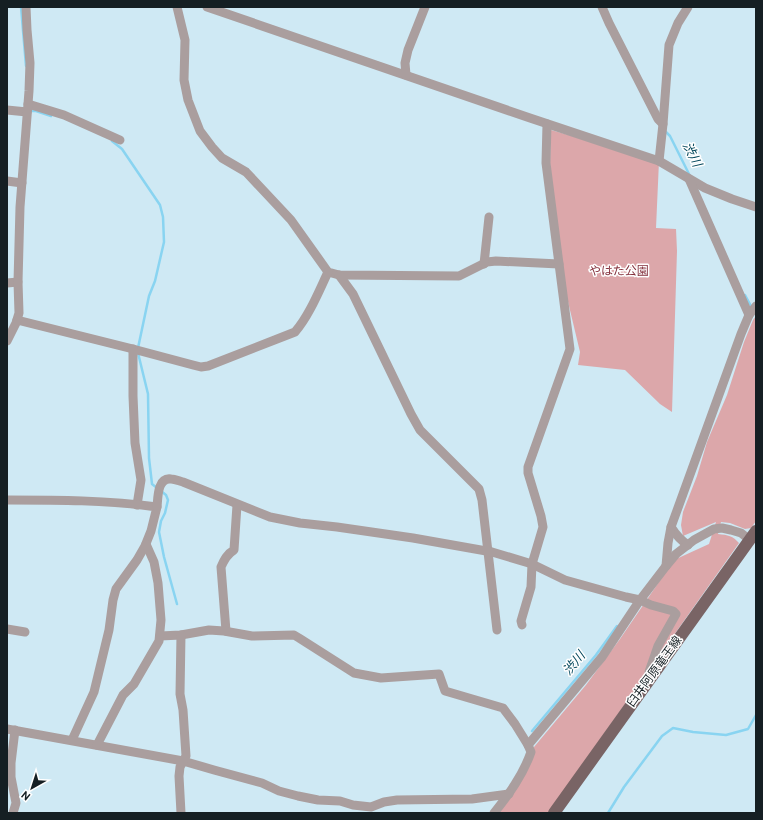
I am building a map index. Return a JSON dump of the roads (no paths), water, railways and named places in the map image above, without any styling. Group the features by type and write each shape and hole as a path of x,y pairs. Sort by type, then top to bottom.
{"main road":[{"name":"臼井阿原竜王線","path":"554,813 753,536"}],"street":[{"path":"7,341 19,313 18,282 20,207 30,63 26,7"},
{"path":"177,7 184,40 184,80 188,100 200,131 222,158 246,172 291,220 328,272 339,276 459,276 487,262 496,261 559,264"},
{"path":"207,7 659,161 705,188 756,207"},
{"path":"406,75 405,63 408,50 425,7"},
{"path":"602,7 658,118 663,124"},
{"path":"659,161 669,45 678,23 688,7"},
{"path":"7,110 28,108 64,115 120,140"},
{"path":"522,625 521,621 532,587 532,564 543,527 528,473 528,467 570,349 546,163 547,124"},
{"path":"689,179 749,314"},
{"path":"7,181 22,183"},
{"path":"484,264 489,217"},
{"path":"17,320 193,365 208,366 295,332 305,318 328,272"},
{"path":"339,276 353,294 420,430 479,489 482,500 498,630"},
{"path":"7,283 18,282"},
{"path":"666,566 668,543 672,527 741,334 749,314 756,306"},
{"path":"133,349 135,443 141,480 137,504"},
{"path":"72,740 94,692 109,630 116,589 137,560 146,544 157,507 160,486 166,479 170,478 237,505 277,519 413,538 488,552 532,564 565,580 640,600 651,605 673,611 676,614 658,646 649,672 651,677"},
{"path":"7,500 56,500 137,504 157,507"},
{"path":"226,631 221,567 224,559 234,550 237,505"},
{"path":"672,527 678,538 688,545"},
{"path":"528,745 602,657 640,600 676,554 714,529 722,528 753,536"},
{"path":"97,745 123,695 134,684 159,641 161,620 158,583 154,562 146,544"},
{"path":"7,629 25,632"},
{"path":"160,636 181,635 209,630 226,631 252,636 294,635 354,673 381,678 439,674 445,691 503,708 515,724 531,752 521,776 494,813"},
{"path":"181,635 180,694 183,710 186,756 180,767 179,776 181,813"},
{"path":"13,813 16,802 11,777 11,730 183,761 262,783 298,796 318,800 340,801 353,805 371,807 384,802 397,800 472,799 509,794"}],"waterway":[{"path":"21,7 26,66"},
{"path":"30,111 36,111 51,116"},
{"name":"渋川","path":"665,131 670,136 690,176"},
{"path":"112,141 122,149 160,205 163,217 164,242 155,281 149,296 138,348"},
{"name":"渋川","path":"745,295 752,308"},
{"path":"138,353 148,394 149,458 152,484 157,488"},
{"path":"161,491 166,495 168,500 159,532 164,557 177,604"},
{"name":"渋川","path":"532,731 596,655 617,626"},
{"path":"608,813 624,787 662,736 673,728 693,732 726,735 748,729 756,715"}],"park label":[{"name":"やはた公園","path":"619,272"}]}
